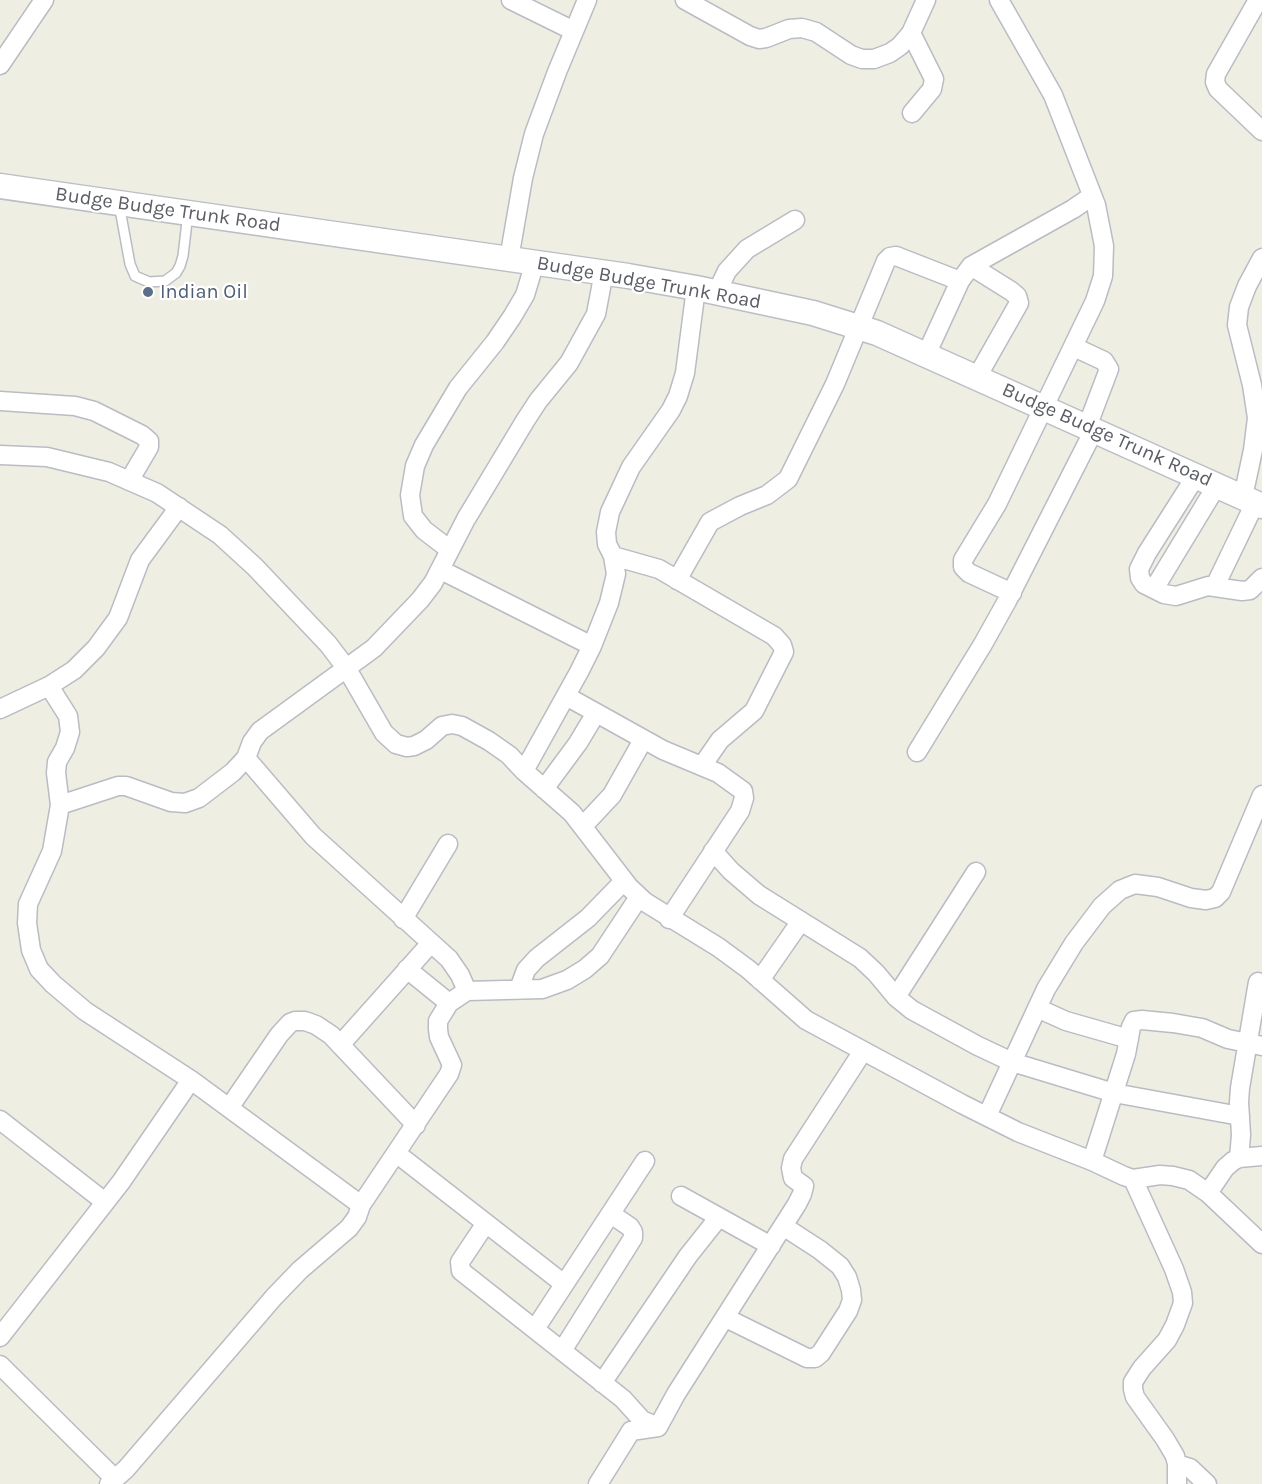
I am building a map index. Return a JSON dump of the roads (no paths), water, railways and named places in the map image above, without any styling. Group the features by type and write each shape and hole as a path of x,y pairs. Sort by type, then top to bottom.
{"main road":[{"name":"Budge Budge Trunk Road","path":"0,186 604,272 706,290 813,313 858,327 926,355 1253,502"}],"street":[{"path":"0,65 44,0"},
{"path":"510,0 574,31"},
{"path":"509,259 519,198 534,134 587,0"},
{"path":"690,1 750,36 759,39 766,38 789,29 802,28 816,32 862,60 874,59 900,46 911,33 926,0"},
{"path":"999,0 1053,95 1092,196 1104,246 1102,276 1095,301 997,504 963,560 963,567 969,573 1012,592"},
{"path":"1258,0 1216,74 1215,82 1218,89 1262,131"},
{"path":"911,33 934,79 932,89 912,113"},
{"path":"926,355 965,273 1092,196"},
{"path":"524,771 592,646 609,603 615,574 613,556 606,538 610,512 631,467 671,410 678,396 706,290 747,249 795,220"},
{"path":"677,580 710,522 767,495 788,479 835,384 882,267 890,257 896,256 965,273 1011,291 1017,296 1019,303 977,377"},
{"path":"1215,586 1253,502 1253,450 1258,396 1236,325 1239,307 1262,258"},
{"path":"450,550 424,530 413,516 410,495 415,466 424,445 458,388 495,342 525,295 535,262"},
{"path":"60,805 103,790 126,786 171,802 185,803 199,798 233,772 246,758 252,742 260,731 374,648 420,600 441,570 466,519 525,421 538,400 569,363 596,314 604,272"},
{"path":"918,752 1012,592 1091,428 1109,369 1104,361 1074,347"},
{"path":"0,401 75,406 94,411 142,435 149,441 149,447 129,481"},
{"path":"0,455 47,457 108,472 157,494 220,535 255,567 328,644 347,669 384,733 396,744 406,747 414,746 426,740 442,726 452,724 462,726 489,741 509,755 573,813 624,881 639,897 669,919 718,947 806,1020 1018,1132 1133,1179 1160,1175 1190,1180 1208,1193 1262,1244"},
{"path":"1207,481 1154,589 1176,596 1208,586 1242,591 1250,590 1262,578"},
{"path":"0,709 49,686 74,670 96,648 118,618 140,560 179,507"},
{"path":"613,556 659,569 774,636 782,645 784,652 754,711 720,740 702,766"},
{"path":"441,570 592,646"},
{"path":"49,686 68,716 70,732 57,762 60,805 52,851 28,904 27,922 31,950 39,969 85,1011 191,1080 361,1205"},
{"path":"566,696 643,740 731,781 743,791 744,798 740,811 669,919"},
{"path":"544,789 578,743 596,713"},
{"path":"583,826 615,790 643,740"},
{"path":"246,758 313,836 456,967 467,991"},
{"path":"987,1116 1046,989 1074,943 1102,906 1120,890 1135,884 1158,887 1191,898 1206,900 1215,898 1221,892 1258,815 1262,795"},
{"path":"403,919 448,844"},
{"path":"713,851 731,871 759,895 860,958 896,997 912,1010 1012,1062 1114,1093 1240,1116"},
{"path":"896,997 976,872"},
{"path":"519,989 526,970 537,958 588,918 624,881"},
{"path":"0,1365 112,1482 152,1440 274,1297 300,1270 349,1228 357,1217 361,1205 450,1074 452,1065 439,1037 438,1029 441,1015 448,1003 467,991 550,988 585,969 600,956 639,897"},
{"path":"760,980 801,921"},
{"path":"340,1045 432,943"},
{"path":"407,969 448,1003"},
{"path":"1239,1158 1239,1102 1254,1044 1258,994"},
{"path":"1037,1008 1066,1021 1129,1039"},
{"path":"229,1108 279,1035 290,1023 305,1021 316,1025 340,1045 416,1125"},
{"path":"1092,1161 1134,1021 1173,1023 1202,1028 1228,1039 1254,1044"},
{"path":"598,1484 644,1426 676,1394 771,1246 802,1194 804,1186 793,1178 791,1168 793,1159 864,1051"},
{"path":"0,1337 121,1182 191,1080"},
{"path":"0,1120 105,1202"},
{"path":"396,1153 564,1284"},
{"path":"1208,1193 1225,1168 1239,1158 1262,1156"},
{"path":"535,1329 645,1161"},
{"path":"1133,1179 1174,1269 1182,1292 1183,1303 1167,1340 1142,1368 1133,1382 1132,1389 1135,1397 1166,1439 1177,1464 1177,1484"},
{"path":"681,1196 771,1246"},
{"path":"562,1351 633,1238 630,1227 612,1214"},
{"path":"602,1383 688,1256 719,1217"},
{"path":"486,1223 460,1263 461,1271 623,1399 644,1426"},
{"path":"726,1318 807,1358 815,1358 821,1353 848,1311 852,1300 849,1283 840,1266 829,1256 783,1226"},
{"path":"1177,1464 1190,1468 1207,1484"}],"lane":[{"path":"119,203 132,271 135,276 149,282 165,281 176,273 180,266 188,213"}],"place":[{"name":"Indian Oil","path":"148,292"}]}
